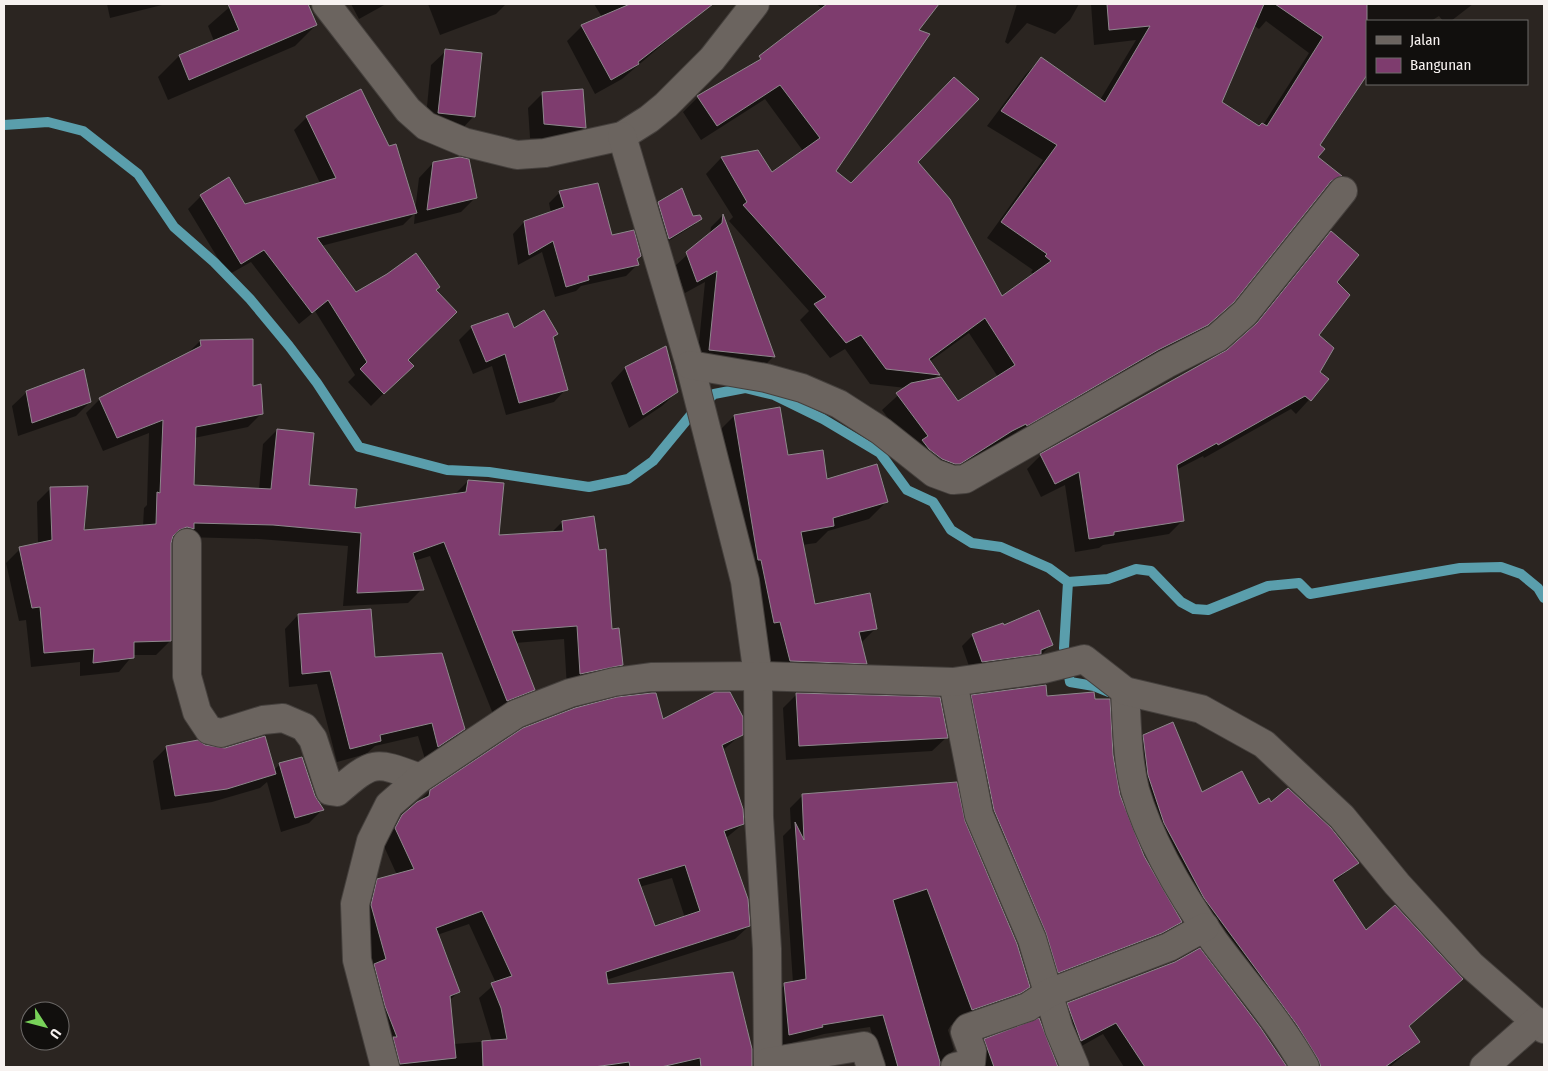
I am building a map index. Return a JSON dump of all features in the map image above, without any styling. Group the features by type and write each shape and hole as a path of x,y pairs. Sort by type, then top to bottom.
{"street":[{"path":"326,4 408,110 426,126 446,136 490,150 517,155 545,153 622,136 649,119 666,105 712,59 755,4"},
{"path":"622,136 690,365 745,582 758,676 759,817 767,950 768,1065 864,1046 871,1067"},
{"path":"690,365 766,378 809,391 840,404 881,431 934,473 953,480 965,479 1166,364 1216,338 1245,313 1343,191"},
{"path":"187,543 187,676 197,712 209,730 221,733 263,720 283,718 304,727 313,739 330,791 337,792 363,769 382,765 420,778"},
{"path":"385,1067 357,960 355,904 371,841 389,805 420,778 516,714 570,693 614,682 651,677 758,676 953,682 1044,669 1084,659 1125,691 1201,709 1264,744 1342,817 1397,884 1471,965 1540,1025 1484,1067"},
{"path":"953,682 979,814 1032,939 1059,1029 1076,1067"},
{"path":"1125,691 1129,752 1135,789 1150,827 1178,885 1205,927 1287,1036 1305,1067"},
{"path":"955,1067 971,1063 972,1051 965,1032 968,1028 1028,1007 1049,993 1169,947 1205,927"}],"building":[{"path":"228,4 308,4 317,25 189,80 179,55 239,30"},
{"path":"630,4 713,4 638,62 639,64 611,80 581,25"},
{"path":"827,4 939,4 919,30 930,34 836,171 851,183 954,77 979,99 918,162 950,199 1002,296 1051,261 1045,256 1047,254 1001,222 1057,145 1001,111 1041,57 1105,102 1150,26 1109,30 1107,4 1264,4 1222,102 1259,126 1262,123 1267,126 1323,37 1275,4 1367,4 1366,76 1320,145 1325,149 1318,157 1342,176 1331,181 1234,302 1208,325 1158,350 1027,426 1026,424 1012,431 960,464 942,459 929,449 922,440 928,436 896,393 911,383 941,377 958,401 1015,365 985,318 929,359 940,375 886,369 861,335 846,343 814,304 826,297 743,205 747,202 721,157 758,150 772,172 820,138 780,85 717,126 697,96 761,59 759,56"},
{"path":"445,49 482,53 475,117 438,113"},
{"path":"361,89 389,146 396,144 417,213 317,238 356,292 387,274 416,253 440,287 436,290 457,312 408,360 414,366 384,394 360,369 367,362 328,300 312,313 264,250 241,264 200,195 229,177 245,204 336,178 306,116"},
{"path":"583,89 586,128 544,124 542,92"},
{"path":"460,157 469,159 477,198 427,210 433,162"},
{"path":"598,183 612,235 634,230 641,256 637,259 639,265 588,276 589,280 566,287 553,241 529,255 524,221 564,207 559,191"},
{"path":"682,188 693,216 700,215 702,219 669,239 658,202"},
{"path":"723,214 775,357 709,350 717,271 697,282 686,252 722,223"},
{"path":"1331,231 1359,255 1337,282 1350,295 1319,335 1334,348 1320,372 1329,379 1311,401 1305,396 1218,445 1217,443 1177,465 1184,521 1114,532 1114,535 1089,539 1079,472 1055,484 1040,454 1227,350 1257,323"},
{"path":"544,310 558,334 553,337 568,390 519,403 505,354 486,362 471,326 508,313 514,328"},
{"path":"253,339 253,386 261,384 263,414 196,427 194,485 271,489 277,429 314,433 309,485 357,489 355,508 466,492 468,480 504,483 499,535 563,531 562,521 594,516 599,550 606,549 612,629 619,628 623,665 580,674 577,626 512,631 535,690 507,701 444,542 413,553 424,590 357,593 361,533 273,525 194,523 194,529 187,527 179,530 173,536 171,543 171,641 134,642 134,658 93,663 94,649 44,653 40,607 32,608 19,547 52,540 50,487 88,486 84,530 156,524 157,492 160,493 163,420 117,438 99,398 201,346 200,340"},
{"path":"666,346 678,392 643,415 625,367"},
{"path":"84,369 91,402 32,423 26,391"},
{"path":"780,407 788,455 823,450 827,479 877,464 888,502 833,518 834,526 801,532 815,604 870,593 877,629 859,632 867,664 790,661 780,622 774,623 761,560 758,560 734,415"},
{"path":"371,609 375,657 442,653 465,729 438,747 432,723 380,735 381,741 350,749 330,671 302,674 298,614"},
{"path":"1039,610 1053,645 1041,650 1041,654 982,662 972,634 1003,623 1004,625"},
{"path":"1046,685 1047,696 1094,692 1095,699 1110,699 1113,755 1120,795 1144,856 1182,922 1162,933 1058,973 1046,933 994,810 971,695"},
{"path":"715,692 730,692 743,717 743,735 722,745 743,809 744,824 724,831 748,899 750,926 606,972 608,984 733,972 752,1049 752,1067 701,1067 700,1058 661,1067 630,1067 629,1062 594,1067 483,1067 482,1041 507,1039 501,1008 491,983 512,976 482,911 436,928 460,992 450,996 456,1058 400,1064 393,1037 397,1037 385,1006 374,964 386,959 371,905 377,879 414,869 395,828 402,815 417,802 429,796 430,790 523,728 575,708 617,697 656,693 663,719","holes":["685,865 700,911 655,926 638,879"]},
{"path":"796,693 940,697 948,738 799,746"},
{"path":"1173,722 1202,792 1242,771 1259,804 1269,798 1271,802 1288,788 1331,828 1359,863 1333,880 1366,930 1395,905 1463,979 1409,1026 1420,1042 1385,1067 1321,1067 1297,1025 1204,898 1164,823 1148,775 1143,735"},
{"path":"265,736 276,774 227,789 175,796 166,746 198,740 205,745 225,748"},
{"path":"302,757 315,796 324,810 295,818 279,763"},
{"path":"957,782 965,821 1017,944 1030,987 1021,993 972,1010 927,889 893,900 940,1067 898,1067 883,1015 822,1025 823,1027 789,1035 784,983 806,979 795,822 804,840 802,794"},
{"path":"1200,948 1260,1027 1287,1067 1145,1067 1116,1023 1081,1041 1067,1003 1175,962"},
{"path":"1039,1018 1058,1067 994,1067 984,1039"}],"waterway":[{"path":"4,125 48,122 83,131 138,174 174,227 214,262 250,299 289,346 317,383 359,447 447,470 489,472 589,487 628,479 653,461 690,416 714,394 745,388 774,395 823,419 880,453 907,490 933,502 951,530 972,543 1001,547 1049,568 1068,582 1064,648 1070,682 1094,686 1109,692"},
{"path":"1068,582 1108,579 1136,569 1151,571 1181,602 1194,609 1208,610 1268,586 1299,583 1310,594 1460,568 1501,567 1521,574 1538,588 1544,598"}]}
